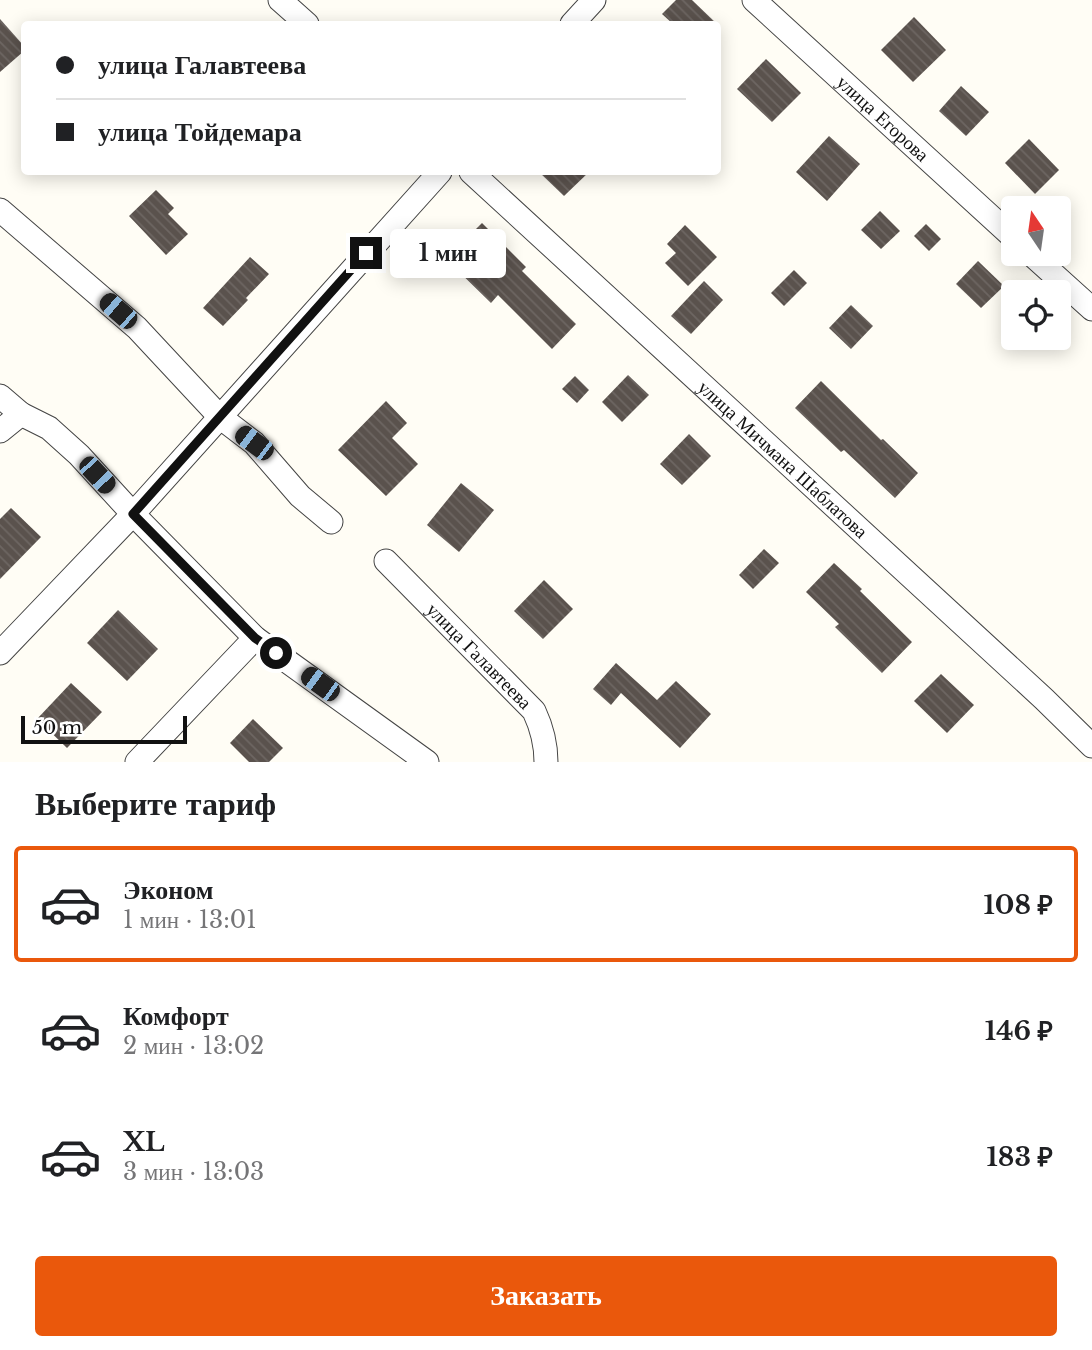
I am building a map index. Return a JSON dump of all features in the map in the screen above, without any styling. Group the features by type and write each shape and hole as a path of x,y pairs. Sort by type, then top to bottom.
{"street":[{"path":"280,0 304,21"},
{"path":"575,21 594,0"},
{"name":"улица Егорова","path":"754,0 1001,226"},
{"path":"0,653 133,514 437,175"},
{"name":"улица Мичмана Шаблатова","path":"474,175 1092,746"},
{"path":"0,211 137,328 220,417 254,443 300,496 331,522"},
{"path":"1044,266 1092,309"},
{"path":"0,396 21,414 49,428 79,456 255,638 427,762"},
{"path":"0,431 21,414"},
{"name":"улица Галавтеева","path":"386,561 534,711 542,728 546,762"},
{"path":"137,762 255,638"}],"building":[{"path":"676,0 692,0 714,21 670,21 662,14"},
{"path":"914,17 946,50 913,82 881,50"},
{"path":"0,19 21,43 21,54 0,72"},
{"path":"766,59 801,93 772,122 737,89"},
{"path":"961,86 989,112 966,136 939,111"},
{"path":"829,136 860,164 827,201 796,172"},
{"path":"1029,139 1059,170 1035,194 1005,163"},
{"path":"542,175 586,175 564,196"},
{"path":"156,190 174,208 168,214 188,234 166,255 129,216"},
{"path":"880,211 900,231 881,249 861,230"},
{"path":"482,223 526,267 522,271 576,324 552,349 498,295 491,303 446,259"},
{"path":"926,224 941,239 929,251 914,236"},
{"path":"685,225 717,257 688,286 665,263 676,253 667,244"},
{"path":"250,257 269,274 223,326 203,308"},
{"path":"978,261 1001,283 1001,289 981,308 956,284"},
{"path":"794,270 807,283 784,306 771,293"},
{"path":"704,281 723,300 691,334 671,316"},
{"path":"851,305 873,326 851,349 829,328"},
{"path":"628,375 649,395 622,422 602,402"},
{"path":"575,376 589,390 577,403 562,389"},
{"path":"821,381 918,473 895,498 795,408"},
{"path":"386,401 407,423 392,438 418,464 386,496 338,450"},
{"path":"689,434 711,456 682,485 660,464"},
{"path":"461,483 494,510 459,552 427,525"},
{"path":"11,508 41,537 0,579 0,519"},
{"path":"764,549 779,563 753,589 739,575"},
{"path":"834,563 912,642 882,673 835,627 839,624 806,592"},
{"path":"544,580 573,609 543,639 514,611"},
{"path":"118,610 158,649 127,681 87,643"},
{"path":"616,663 657,700 676,681 711,714 680,748 621,693 611,705 593,689"},
{"path":"941,674 974,705 947,733 914,701"},
{"path":"71,683 102,712 67,748 37,719"},
{"path":"253,719 283,748 269,762 249,762 230,743"}],"route":[{"path":"276,653 255,638 133,514 366,253"}]}
